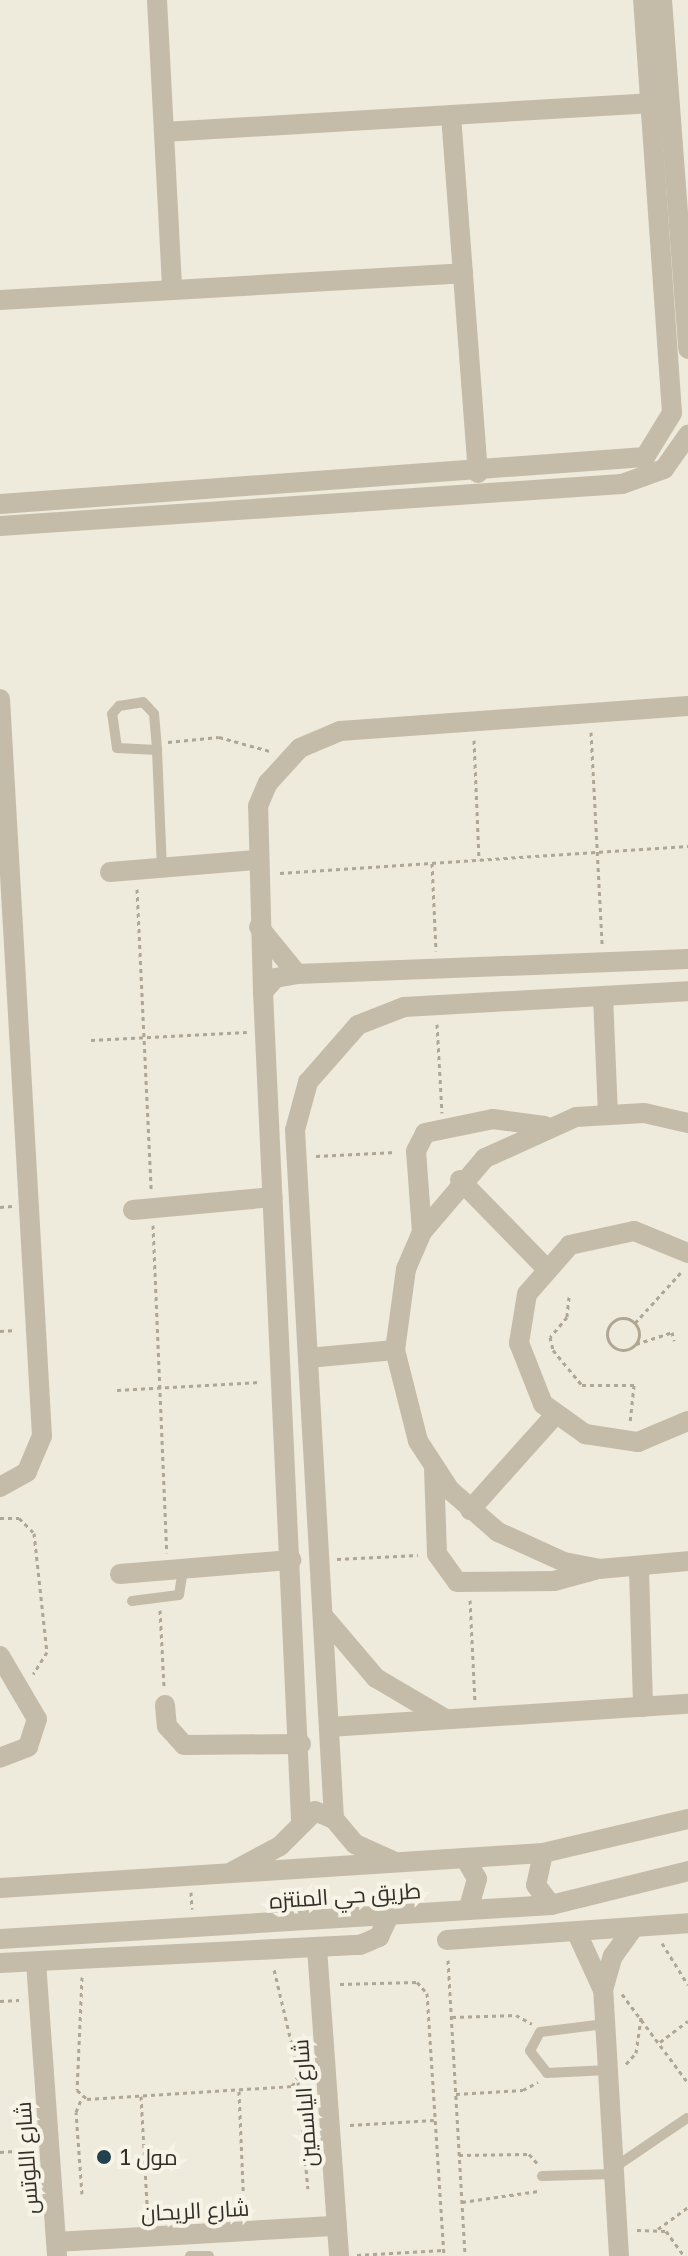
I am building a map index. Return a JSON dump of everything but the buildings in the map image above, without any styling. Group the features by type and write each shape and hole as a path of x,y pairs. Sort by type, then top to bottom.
{"street":[{"path":"157,0 172,290"},
{"path":"0,504 629,464 652,451 668,430 643,0"},
{"path":"662,0 688,349"},
{"path":"164,132 649,103"},
{"path":"451,115 478,473"},
{"path":"0,300 463,273"},
{"path":"0,526 622,484 664,469 688,435"},
{"path":"0,699 42,1436 27,1472 0,1487"},
{"path":"301,1819 301,1744 262,1031 263,992 256,867 258,806 284,762 340,731 473,719 688,706"},
{"path":"110,872 162,867 256,867"},
{"path":"259,927 297,974"},
{"path":"263,992 275,978 297,974 678,960 678,992 404,1007 358,1025 329,1050 308,1082 295,1130 334,1819"},
{"path":"516,966 517,1001"},
{"path":"402,970 404,1007"},
{"path":"603,996 608,1113"},
{"path":"422,1232 416,1151 425,1133 443,1124 493,1119 545,1126 608,1113 685,1120"},
{"path":"545,1126 460,1180 422,1232 406,1269 395,1350 406,1411 434,1468 470,1510 530,1550 599,1569 639,1570 688,1561"},
{"path":"268,1133 295,1130"},
{"path":"460,1180 544,1266"},
{"path":"133,1210 272,1197"},
{"path":"688,1253 651,1234 617,1231 570,1245 544,1266 527,1294 519,1343 533,1390 554,1416 602,1440 638,1442 688,1421"},
{"path":"277,1290 304,1287"},
{"path":"308,1358 395,1350"},
{"path":"470,1510 554,1416"},
{"path":"434,1468 437,1554 447,1576 469,1585 554,1581 599,1569"},
{"path":"288,1485 315,1483"},
{"path":"120,1574 291,1560"},
{"path":"639,1570 643,1707"},
{"path":"323,1615 376,1678 448,1720"},
{"path":"0,1656 8,1681 36,1729 20,1753 0,1758"},
{"path":"329,1727 688,1704"},
{"path":"165,1705 171,1734 184,1745 301,1744"},
{"path":"302,1769 331,1767"},
{"path":"226,1875 280,1846 301,1819 315,1811 334,1819 355,1844 399,1864"},
{"name":"طريق حي المنتزه","path":"4,1883 226,1875 543,1853 688,1819"},
{"path":"543,1853 536,1885 551,1905"},
{"path":"465,1858 477,1879 468,1910"},
{"name":"طريق حي المنتزه","path":"0,1939 388,1918 551,1905 590,1899 688,1871"},
{"path":"590,1899 584,1933 603,1990 619,2256"},
{"path":"0,1963 370,1943 388,1918"},
{"path":"447,1940 632,1930 688,1923"},
{"path":"603,1990 613,1956 632,1930"},
{"name":"شارع الياسمين","path":"317,1948 337,2226 342,2256"},
{"name":"شارع اللوتس","path":"36,1962 57,2249"},
{"name":"شارع الريحان","path":"57,2249 198,2249 337,2226"}],"lane":[{"path":"157,747 117,748 115,710 148,704 157,747 162,867"},
{"path":"132,1601 183,1591 183,1569"},
{"path":"605,2024 540,2032 530,2051 547,2073 608,2070"},
{"path":"542,2176 614,2171 687,2118"}],"path":[{"path":"590,712 603,963"},
{"path":"473,719 479,860"},
{"path":"157,747 236,739 284,762"},
{"path":"256,867 432,863 688,846"},
{"path":"432,863 437,969"},
{"path":"436,1005 443,1124"},
{"path":"91,1040 262,1031"},
{"path":"297,1157 416,1151"},
{"path":"635,1344 635,1323 688,1264"},
{"path":"569,1297 567,1317 550,1337 553,1350 582,1385 634,1385 629,1418 638,1442"},
{"path":"635,1323 617,1319 607,1334 618,1348 635,1344 650,1346 672,1332 674,1341"},
{"path":"117,1390 282,1381"},
{"path":"0,1518 19,1518 34,1533 47,1652 36,1672 8,1681"},
{"path":"319,1560 437,1554"},
{"path":"469,1585 476,1718"},
{"path":"159,1598 165,1705"},
{"path":"190,1877 193,1929"},
{"path":"659,1928 688,1985"},
{"path":"447,1940 465,2256"},
{"path":"271,1950 297,2081 308,2189"},
{"path":"82,2194 76,2112 82,2097 75,2005 84,1959"},
{"path":"320,1984 424,1986 444,2256"},
{"path":"603,1990 626,1995 688,2083"},
{"path":"608,2070 636,2053 641,2014"},
{"path":"452,2017 516,2015 540,2032"},
{"path":"660,2042 688,2021"},
{"path":"456,2094 523,2090 547,2073"},
{"path":"82,2097 288,2089 297,2081"},
{"path":"239,2091 244,2203"},
{"path":"141,2096 147,2213"},
{"path":"330,2126 435,2120"},
{"path":"306,2154 313,2154"},
{"path":"459,2155 529,2154 542,2176 531,2197 462,2202"},
{"path":"617,2231 658,2229 688,2207"},
{"path":"658,2229 684,2256"},
{"path":"342,2256 444,2250"}],"place":[{"name":"مول 1","path":"104,2157"}]}
